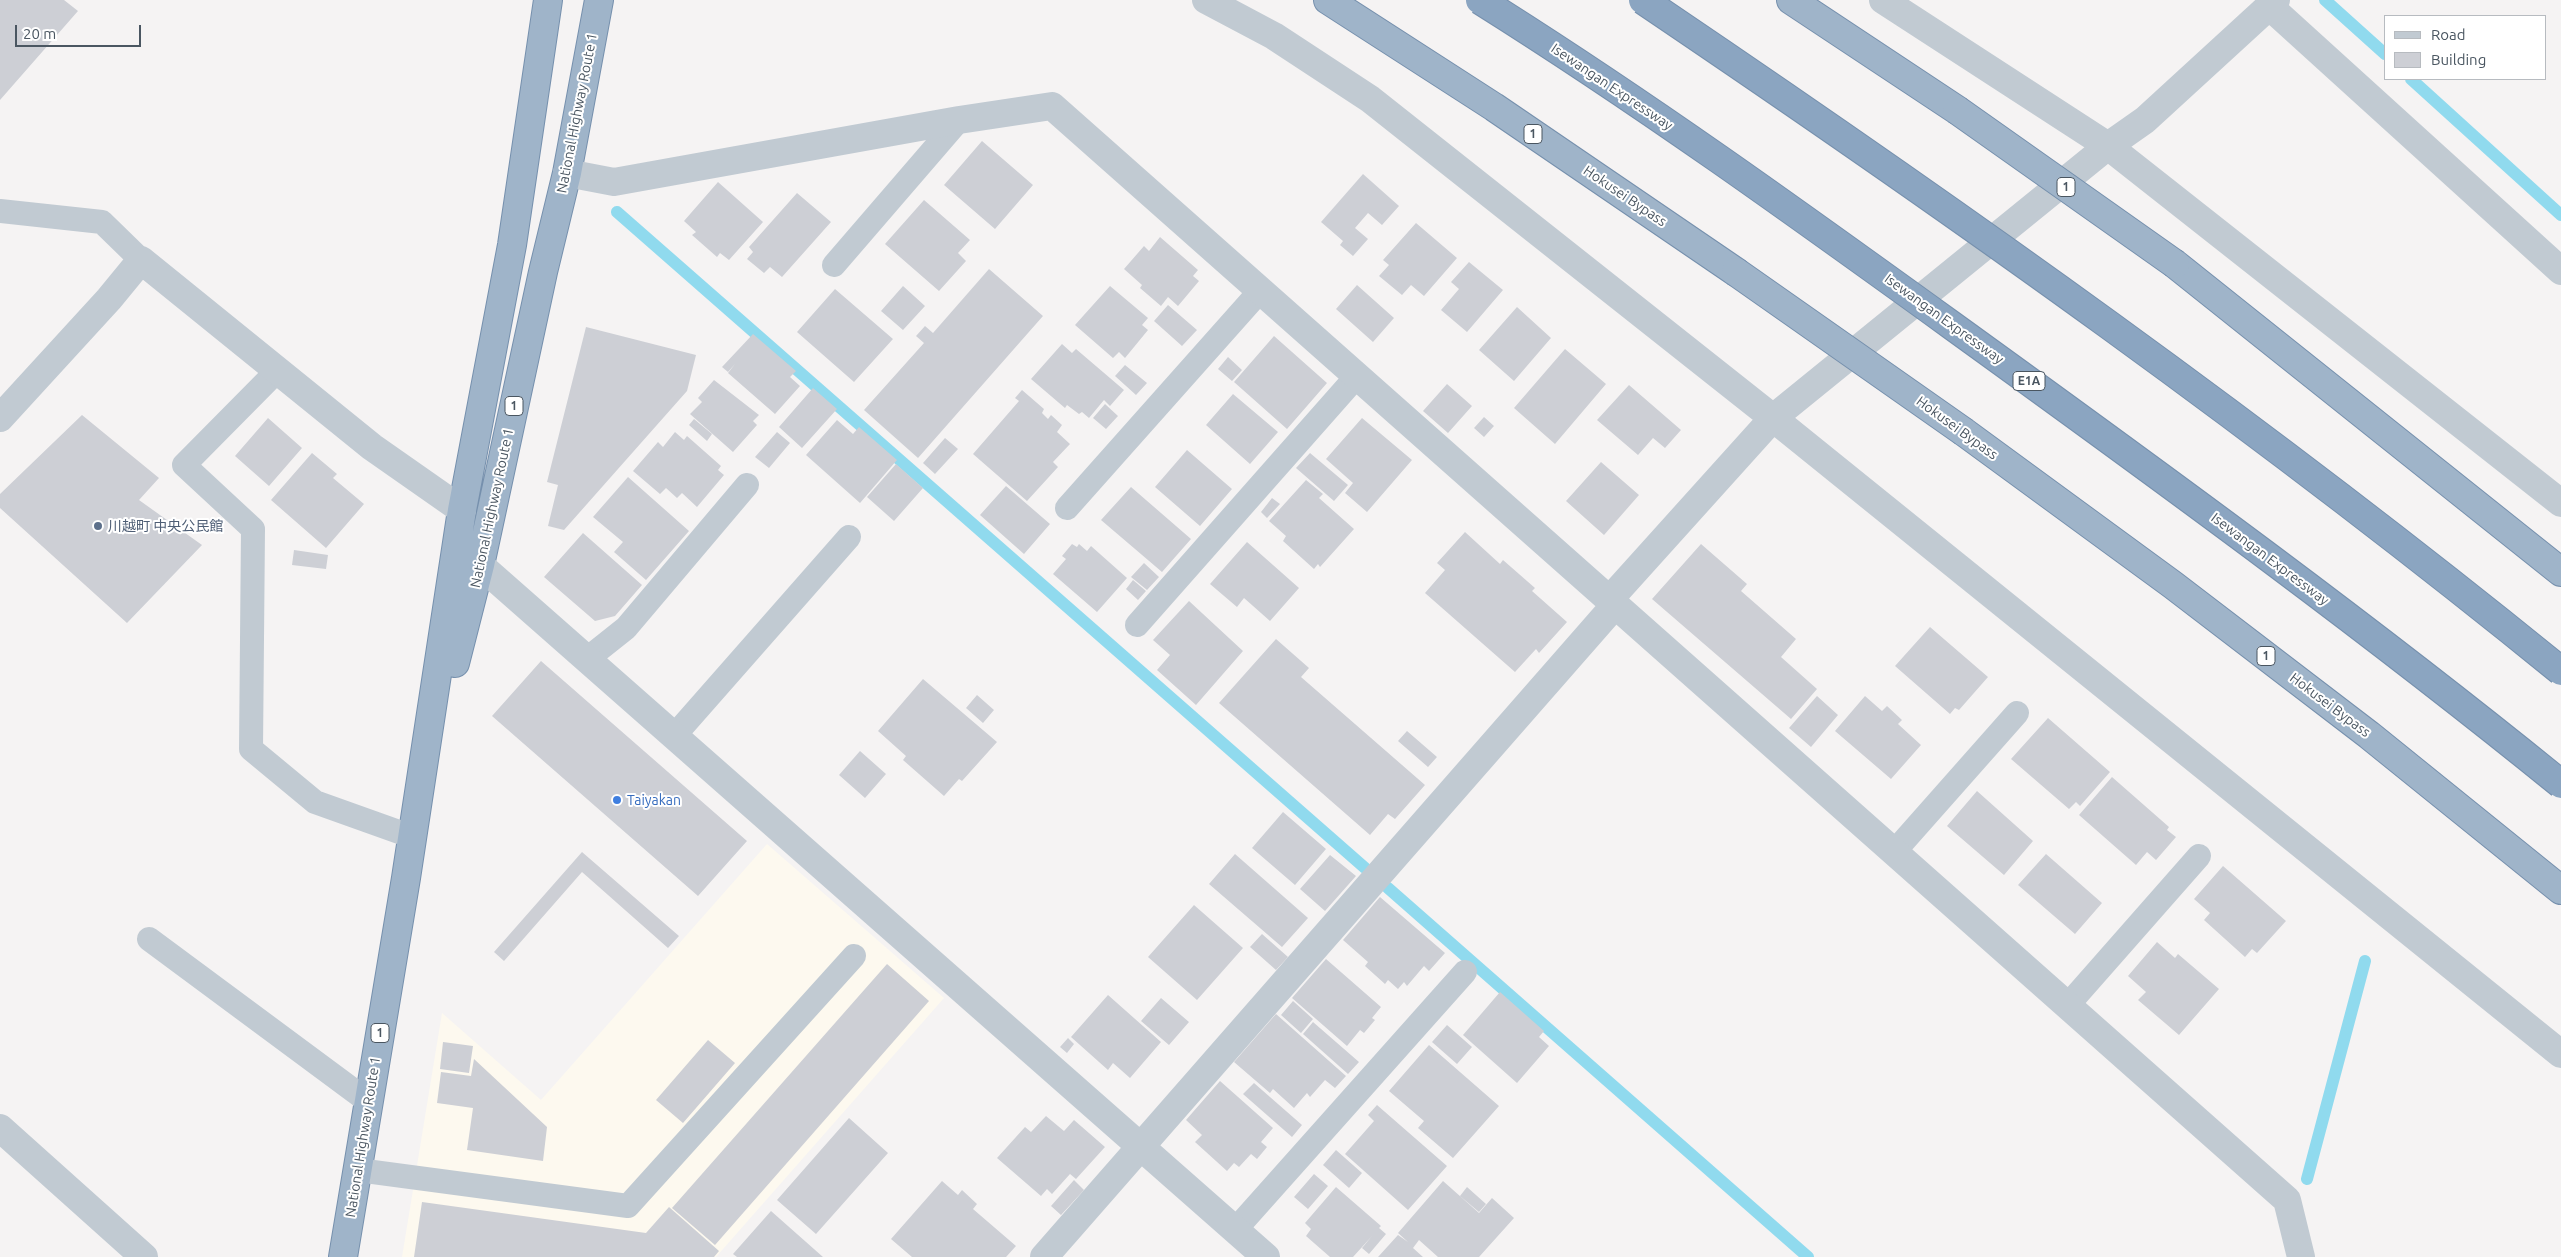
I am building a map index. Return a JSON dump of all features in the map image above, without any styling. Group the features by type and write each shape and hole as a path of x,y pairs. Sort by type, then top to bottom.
{"highway":[{"name":"National Highway Route 1","path":"343,1257 413,837 462,510 512,245 548,0"},
{"name":"National Highway Route 1","path":"417,809 480,565 543,272 567,173 599,0"},
{"name":"Hokusei Bypass","path":"1328,0 1494,107 1736,272 1964,432 2172,585 2369,734 2561,890"},
{"name":"Isewangan Expressway","path":"1480,0 1768,193 2079,417 2440,686 2561,784"},
{"path":"1643,0 1823,122 2126,338 2456,586 2561,671"},
{"name":"1","path":"1791,0 1957,110 2175,264 2561,572"}],"street":[{"path":"1206,0 1274,36 1370,99 1773,418 2561,1054"},
{"path":"1883,0 2108,146 2561,503"},
{"path":"1044,1257 1142,1148 1773,418 2108,146 2145,120 2273,3 2561,271"},
{"path":"567,173 614,182 959,120 1052,106 2287,1200 2301,1257"},
{"path":"0,418 109,299 141,260 372,447 462,510"},
{"path":"480,565 1266,1257"},
{"path":"0,1128 144,1257"}],"lane":[{"path":"834,265 959,120"},
{"path":"0,211 102,222 141,260"},
{"path":"1067,508 1260,291"},
{"path":"278,370 184,465 253,528 251,749 315,802 413,837"},
{"path":"1137,625 1356,377"},
{"path":"587,659 626,628 747,485"},
{"path":"674,736 849,537"},
{"path":"1894,852 2017,713"},
{"path":"2067,1006 2199,856"},
{"path":"149,939 369,1102"},
{"path":"358,1170 628,1206 854,956"},
{"path":"1235,1230 1465,972"}],"shaded area":[{"path":"767,844 944,998 716,1257 402,1257 442,1013 541,1100"}],"building":[{"path":"0,0 64,0 78,11 0,100"},
{"path":"982,141 1033,185 995,229 944,185"},
{"path":"1363,174 1399,206 1382,225 1368,213 1355,228 1368,239 1353,256 1340,245 1343,241 1321,222"},
{"path":"718,182 763,222 729,260 720,253 717,257 692,235 696,232 684,221"},
{"path":"797,193 831,222 782,277 770,267 764,273 747,259 753,252 749,247"},
{"path":"924,200 970,240 958,253 966,261 939,291 885,244"},
{"path":"1416,223 1457,258 1424,296 1411,285 1402,295 1379,276 1389,265 1383,260"},
{"path":"1160,237 1198,270 1193,276 1199,281 1178,306 1168,297 1161,306 1140,288 1142,285 1124,269 1144,246 1149,251"},
{"path":"1469,262 1503,290 1467,332 1441,310 1459,289 1451,282"},
{"path":"989,269 1043,316 918,458 864,410 924,343 916,336 925,326 933,333"},
{"path":"1357,285 1394,318 1373,342 1336,309"},
{"path":"903,286 925,306 903,330 881,311"},
{"path":"1110,286 1148,318 1142,325 1148,330 1125,358 1119,352 1113,358 1075,325"},
{"path":"835,289 893,339 854,382 797,332"},
{"path":"1168,305 1197,330 1182,346 1154,321"},
{"path":"1517,307 1551,338 1514,381 1479,350"},
{"path":"586,327 696,355 687,391 564,530 548,526 558,485 547,482"},
{"path":"753,334 796,371 790,377 800,386 775,414 728,373 735,364 728,372 722,367"},
{"path":"1274,336 1327,383 1287,429 1234,382"},
{"path":"1062,344 1072,353 1076,349 1124,390 1110,406 1104,400 1089,418 1082,412 1079,414 1067,405 1065,408 1031,379"},
{"path":"1565,349 1606,384 1555,444 1514,408"},
{"path":"1228,357 1242,370 1232,381 1218,369"},
{"path":"1125,365 1147,383 1136,395 1115,376"},
{"path":"714,380 759,415 753,421 757,425 733,452 690,414 702,402 698,398"},
{"path":"1447,384 1472,406 1448,433 1423,411"},
{"path":"1629,385 1681,430 1665,448 1653,438 1638,455 1597,420"},
{"path":"813,388 837,409 802,448 779,427"},
{"path":"1022,390 1044,409 1042,413 1048,419 1051,415 1062,425 1057,432 1070,444 1053,462 1058,467 1027,501 973,454 1019,401 1015,398"},
{"path":"1233,394 1278,432 1250,464 1206,425"},
{"path":"1105,404 1118,416 1106,429 1093,418"},
{"name":"川越町 中央公民館","path":"82,415 159,478 139,500 202,545 127,623 0,508 0,494"},
{"path":"1484,417 1494,426 1484,437 1474,428"},
{"path":"268,418 302,448 269,486 235,456"},
{"path":"1362,418 1412,460 1367,512 1345,493 1353,483 1326,459"},
{"path":"694,419 712,434 707,441 689,425"},
{"path":"837,420 853,434 859,427 897,460 860,503 806,455"},
{"path":"675,432 684,440 687,436 721,466 718,470 724,475 697,507 682,493 677,498 666,488 660,494 633,471 658,442 663,447"},
{"path":"777,432 790,443 769,468 755,457"},
{"path":"945,438 958,449 935,474 923,463"},
{"path":"1187,450 1232,489 1200,526 1155,487"},
{"path":"312,453 337,474 333,478 364,504 326,548 271,500"},
{"path":"1310,453 1348,485 1334,501 1296,468"},
{"path":"1601,462 1639,495 1604,535 1566,501"},
{"path":"896,464 923,488 894,521 867,497"},
{"path":"628,477 689,531 646,580 614,552 623,542 593,517"},
{"path":"1306,480 1323,494 1319,498 1354,529 1320,567 1318,564 1314,569 1283,541 1286,536 1269,521"},
{"path":"1006,486 1050,524 1024,554 980,515"},
{"path":"1131,487 1191,539 1162,572 1101,520"},
{"path":"1272,498 1280,504 1267,518 1261,512"},
{"path":"1465,532 1500,564 1503,560 1535,588 1532,591 1567,622 1539,653 1536,649 1515,672 1425,593 1445,570 1437,563"},
{"path":"583,533 642,585 615,616 595,621 544,577"},
{"path":"1247,542 1299,588 1270,621 1244,598 1237,607 1210,584"},
{"path":"1072,544 1077,547 1079,544 1087,551 1091,546 1127,578 1097,612 1053,574 1066,559 1062,556"},
{"path":"1701,544 1747,584 1741,591 1796,639 1781,657 1817,689 1791,719 1652,599"},
{"path":"294,550 328,555 326,569 292,565"},
{"path":"1144,563 1159,577 1147,590 1131,577"},
{"path":"1133,580 1146,591 1138,600 1126,589"},
{"path":"1189,601 1243,651 1196,705 1157,670 1170,655 1153,640"},
{"path":"1930,627 1988,677 1959,710 1955,708 1950,714 1895,666"},
{"path":"1276,639 1309,668 1301,677 1425,785 1395,819 1388,814 1370,835 1219,703"},
{"path":"541,661 747,841 698,896 492,716"},
{"path":"923,679 997,742 962,781 959,779 944,796 903,760 906,756 878,731"},
{"path":"977,695 994,710 983,723 966,708"},
{"path":"1817,696 1838,715 1811,747 1789,728"},
{"path":"1865,696 1882,711 1887,706 1902,720 1898,724 1921,745 1891,779 1835,731"},
{"path":"2048,718 2110,772 2080,806 2076,802 2069,809 2011,759"},
{"path":"1407,731 1437,757 1428,767 1398,741"},
{"path":"860,751 886,774 865,798 839,775"},
{"path":"2112,777 2169,827 2167,830 2176,837 2156,860 2147,852 2136,865 2079,815"},
{"path":"1977,791 2033,841 2004,875 1947,826"},
{"path":"1283,812 1326,849 1295,885 1252,848"},
{"path":"582,852 679,936 668,948 582,872 504,961 494,952"},
{"path":"1235,854 1308,918 1282,947 1209,884"},
{"path":"2046,854 2102,903 2075,934 2018,885"},
{"path":"1330,855 1356,876 1325,911 1300,889"},
{"path":"2223,866 2286,921 2257,953 2252,949 2245,957 2204,920 2210,913 2194,899"},
{"path":"1380,897 1445,953 1429,971 1424,966 1407,986 1404,982 1398,989 1388,980 1385,984 1365,966 1368,962 1343,940"},
{"path":"1194,905 1243,948 1197,1000 1148,957"},
{"path":"1262,934 1288,957 1276,970 1250,947"},
{"path":"2157,942 2175,958 2178,954 2219,989 2179,1035 2138,1000 2146,992 2128,976"},
{"path":"1326,959 1381,1007 1372,1018 1375,1020 1364,1033 1360,1030 1347,1046 1292,998"},
{"path":"887,964 929,1001 715,1245 672,1208"},
{"path":"1500,992 1544,1031 1539,1037 1549,1046 1517,1083 1463,1035"},
{"path":"1108,995 1161,1042 1130,1078 1113,1063 1108,1070 1071,1037"},
{"path":"1161,998 1189,1022 1169,1045 1141,1021"},
{"path":"1293,1001 1313,1019 1301,1033 1281,1015"},
{"path":"1276,1014 1346,1076 1335,1088 1325,1080 1310,1097 1307,1093 1294,1108 1273,1089 1270,1093 1234,1062"},
{"path":"1313,1022 1359,1062 1348,1074 1303,1034"},
{"path":"1447,1025 1472,1047 1457,1064 1432,1042"},
{"path":"1068,1038 1074,1044 1067,1053 1060,1047"},
{"path":"708,1040 735,1063 683,1123 656,1100"},
{"path":"443,1042 473,1046 469,1073 440,1069"},
{"path":"1429,1045 1499,1106 1453,1158 1418,1128 1424,1121 1389,1091"},
{"path":"474,1059 547,1127 543,1161 467,1150 473,1108 437,1103 441,1072 471,1076"},
{"path":"1220,1081 1273,1128 1261,1142 1267,1147 1257,1159 1251,1154 1239,1167 1234,1163 1227,1171 1195,1142 1202,1135 1186,1120"},
{"path":"1254,1083 1302,1125 1292,1137 1243,1094"},
{"path":"1377,1105 1447,1166 1408,1210 1345,1154 1374,1121 1368,1115"},
{"path":"1046,1116 1064,1131 1074,1120 1105,1147 1076,1179 1070,1174 1052,1194 1047,1189 1041,1196 997,1158 1025,1127 1031,1132"},
{"path":"849,1118 888,1153 816,1234 777,1200"},
{"path":"1336,1150 1362,1173 1349,1188 1323,1165"},
{"path":"1314,1174 1328,1186 1308,1209 1294,1197"},
{"path":"1074,1180 1084,1190 1061,1215 1051,1206"},
{"path":"942,1181 958,1195 962,1190 977,1204 973,1209 1016,1246 1006,1257 912,1257 891,1239"},
{"path":"1443,1181 1479,1213 1492,1198 1514,1218 1479,1257 1438,1257 1419,1240 1413,1248 1423,1257 1378,1257 1398,1235 1408,1242 1398,1233"},
{"path":"1336,1187 1381,1226 1379,1228 1386,1234 1369,1254 1362,1248 1372,1236 1353,1257 1330,1257 1306,1236 1311,1229 1305,1223"},
{"path":"1467,1187 1486,1204 1479,1212 1460,1196"},
{"path":"422,1202 646,1233 669,1207 719,1251 714,1257 414,1257"},
{"path":"771,1211 823,1257 737,1257 733,1254"}],"waterway":[{"path":"2325,0 2384,53"},
{"path":"2412,80 2561,215"},
{"path":"617,212 1365,868"},
{"path":"1388,888 1808,1257"},
{"path":"2307,1179 2365,961"}],"place":[{"name":"川越町 中央公民館","path":"98,526"},
{"name":"Taiyakan","path":"617,800"}]}
